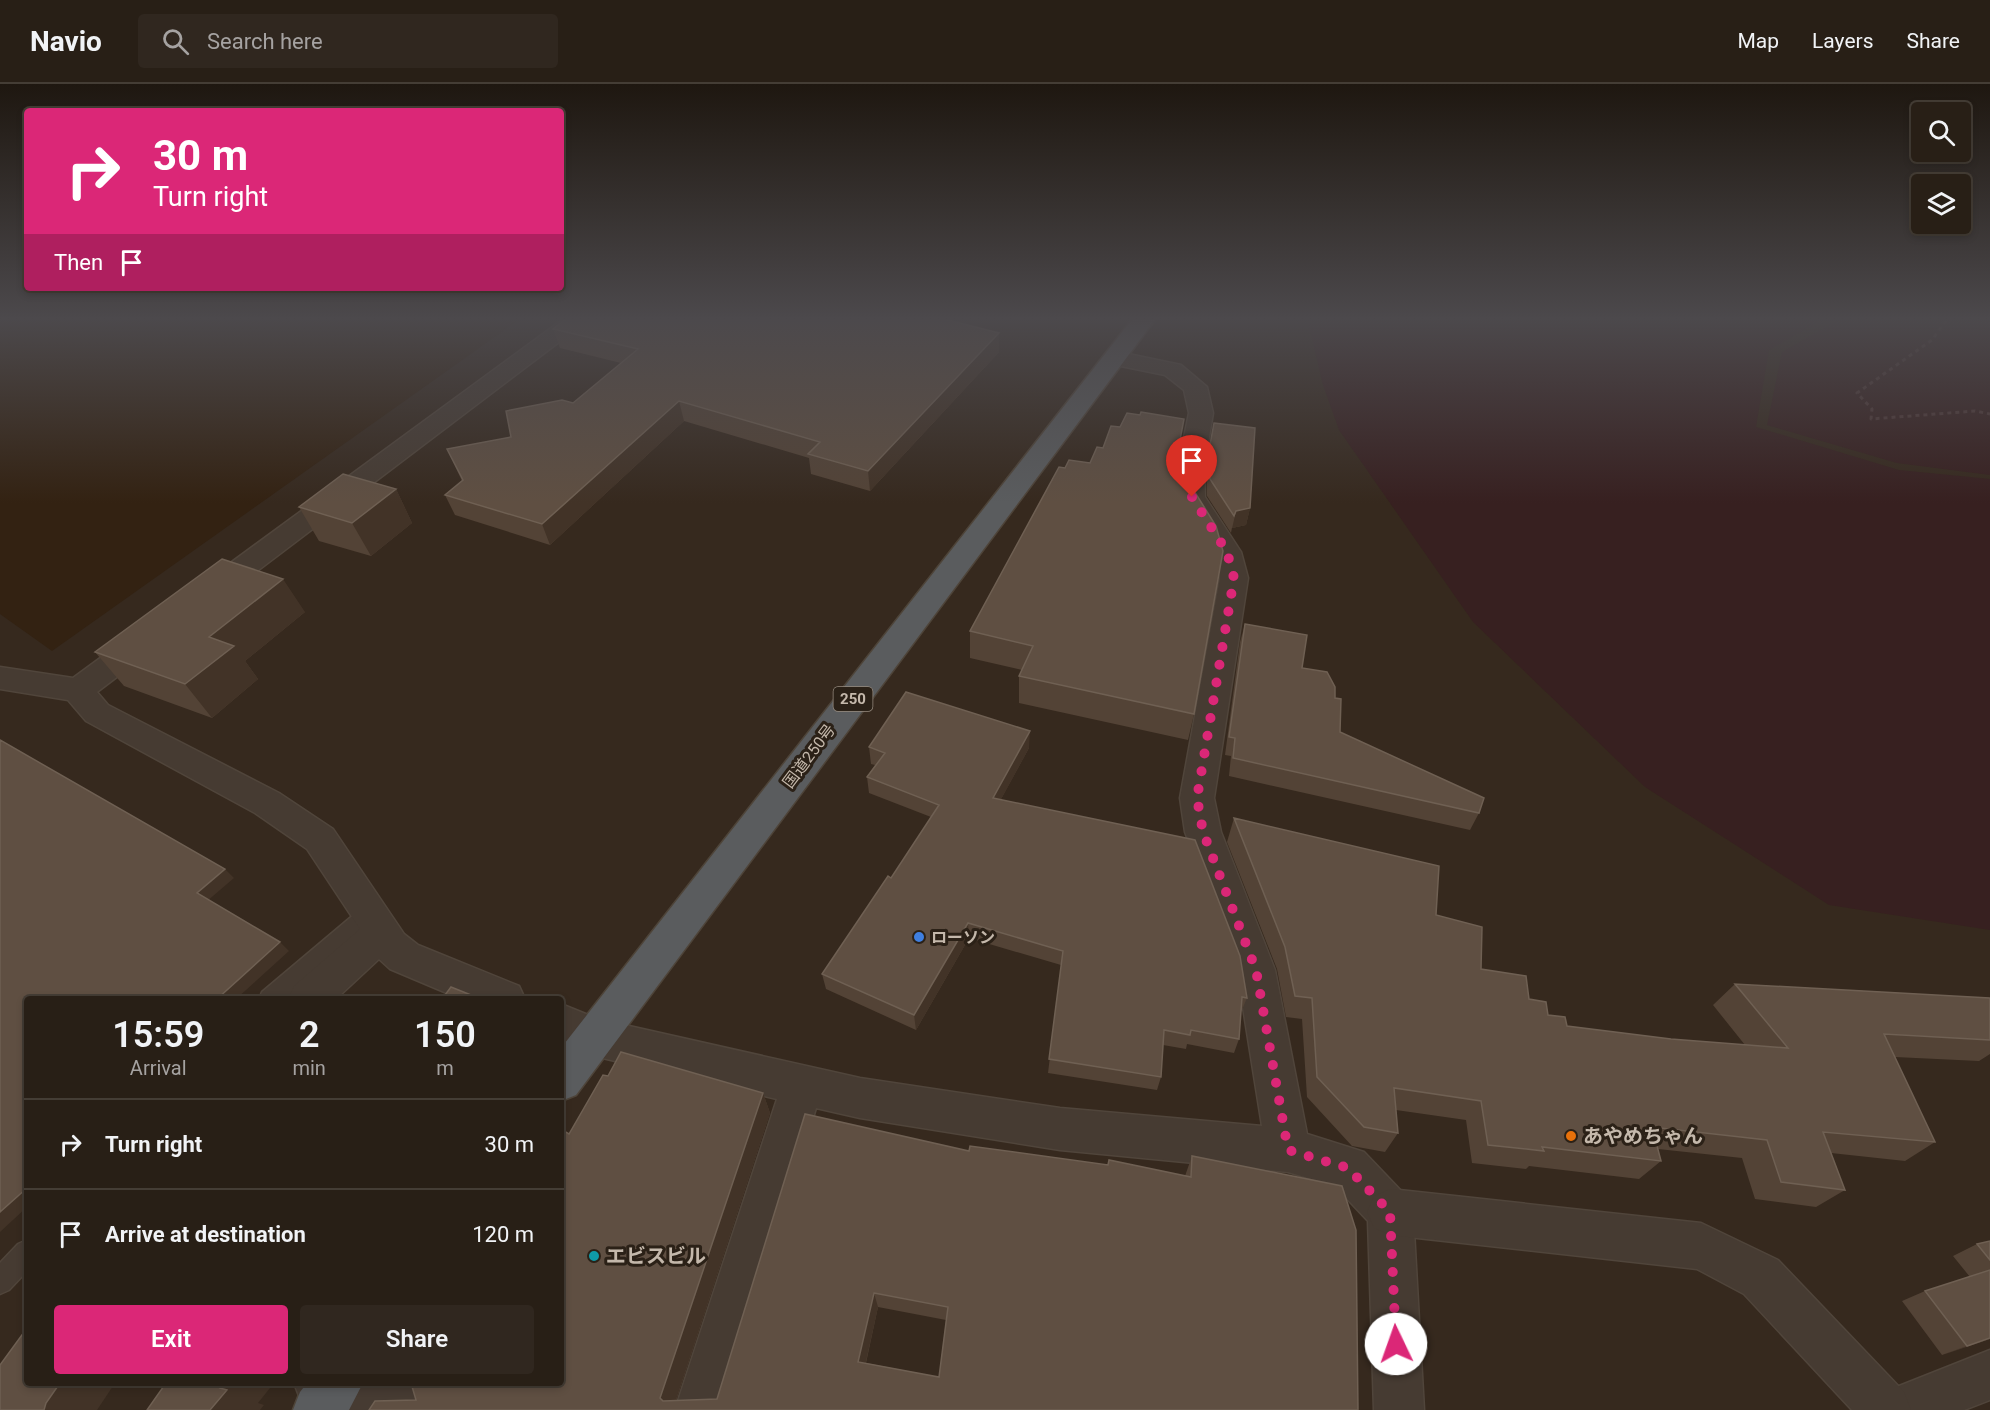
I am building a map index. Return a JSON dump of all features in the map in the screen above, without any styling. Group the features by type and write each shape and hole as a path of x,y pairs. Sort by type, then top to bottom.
{"highway":[{"name":"国道250号","path":"564,1072 578,1029 1097,379"}],"street":[{"path":"192,606 498,379"},
{"path":"1184,379 1195,387 1201,413 1191,467 1192,497 1227,552 1234,578 1197,798 1203,832 1256,970 1288,1150"},
{"path":"78,690 163,627"},
{"path":"0,678 78,690 97,713 267,803 320,839 391,946 404,957 498,996"},
{"path":"311,996 376,923"},
{"path":"578,1029 860,1098 1060,1128 1288,1150 1348,1168 1390,1212 1701,1246 1761,1277 1886,1410"},
{"path":"700,1410 802,1085"},
{"path":"1390,1212 1399,1410"},
{"path":"1902,1410 1990,1375"},
{"path":"327,1391 411,1410"}],"lane":[{"path":"274,996 376,923"},
{"path":"0,1281 24,1256"}],"path":[{"path":"1877,379 1857,393 1872,409 1871,419 1975,411 1990,414"}],"shaded area":[{"path":"0,379 436,379 52,651 0,614"},
{"path":"1322,379 1764,379 1756,427 1899,470 1990,479 1990,930 1829,905 1645,787 1473,622 1339,430"},
{"path":"1776,379 1990,379 1990,475 1897,463 1767,425"}],"building":[{"path":"602,379 955,379 868,471 808,454 820,442 679,401 542,524 445,495 463,480 447,449 511,437 506,411 562,400 573,403"},
{"path":"1141,412 1184,419 1180,440 1181,470 1216,526 1223,551 1194,714 1019,676 1033,646 970,631 1059,467 1065,468 1069,460 1090,463 1097,447 1103,448 1111,426 1120,427 1127,413 1140,415"},
{"path":"1214,423 1255,428 1250,508 1236,511 1234,516 1210,479 1209,450"},
{"path":"343,474 396,489 352,523 299,507"},
{"path":"222,559 283,579 209,637 234,646 185,684 95,652"},
{"path":"1245,624 1307,635 1302,668 1327,672 1335,687 1335,698 1341,699 1340,732 1484,798 1479,813 1233,758 1235,738 1229,737"},
{"path":"906,692 1030,731 993,798 1195,840 1240,956 1247,998 1242,997 1239,1039 1191,1030 1190,1035 1164,1030 1161,1077 1049,1059 1063,951 968,923 914,1015 822,974 888,876 891,878 939,805 867,777 885,753 869,747"},
{"path":"0,740 225,869 197,893 280,942 220,996 24,996 24,1191 0,1212"},
{"path":"1234,818 1439,866 1436,915 1482,927 1481,969 1526,976 1529,999 1546,1002 1548,1015 1565,1017 1567,1026 1671,1039 1788,1048 1735,984 1990,998 1990,1040 1884,1034 1935,1142 1823,1132 1845,1190 1781,1182 1767,1140 1652,1127 1661,1161 1542,1147 1544,1151 1488,1145 1481,1101 1394,1088 1398,1133 1364,1127 1317,1077 1312,998 1295,996 1285,947"},
{"path":"451,987 474,996 444,996"},
{"path":"621,1052 763,1093 660,1398 663,1401 717,1399 805,1114 969,1151 970,1146 1108,1165 1109,1160 1191,1177 1192,1156 1342,1186 1356,1230 1358,1410 369,1410 375,1401 416,1400 412,1386 564,1386 564,1131 569,1134 603,1075 608,1076","holes":["874,1293 948,1307 939,1377 858,1362"]},
{"path":"1990,1241 1990,1260 1977,1244"},
{"path":"1990,1270 1990,1338 1967,1346 1925,1291"},
{"path":"24,1332 24,1386 58,1386 44,1410 0,1410 0,1365"},
{"path":"164,1386 222,1386 220,1388 227,1390 210,1410 147,1410"}],"place":[{"name":"ローソン","path":"919,937"},
{"name":"あやめちゃん","path":"1571,1136"},
{"name":"エビスビル","path":"594,1256"}],"route":[{"path":"1192,497 1227,552 1234,578 1197,798 1203,832 1256,970 1288,1150 1348,1168 1390,1212 1396,1344"}]}
